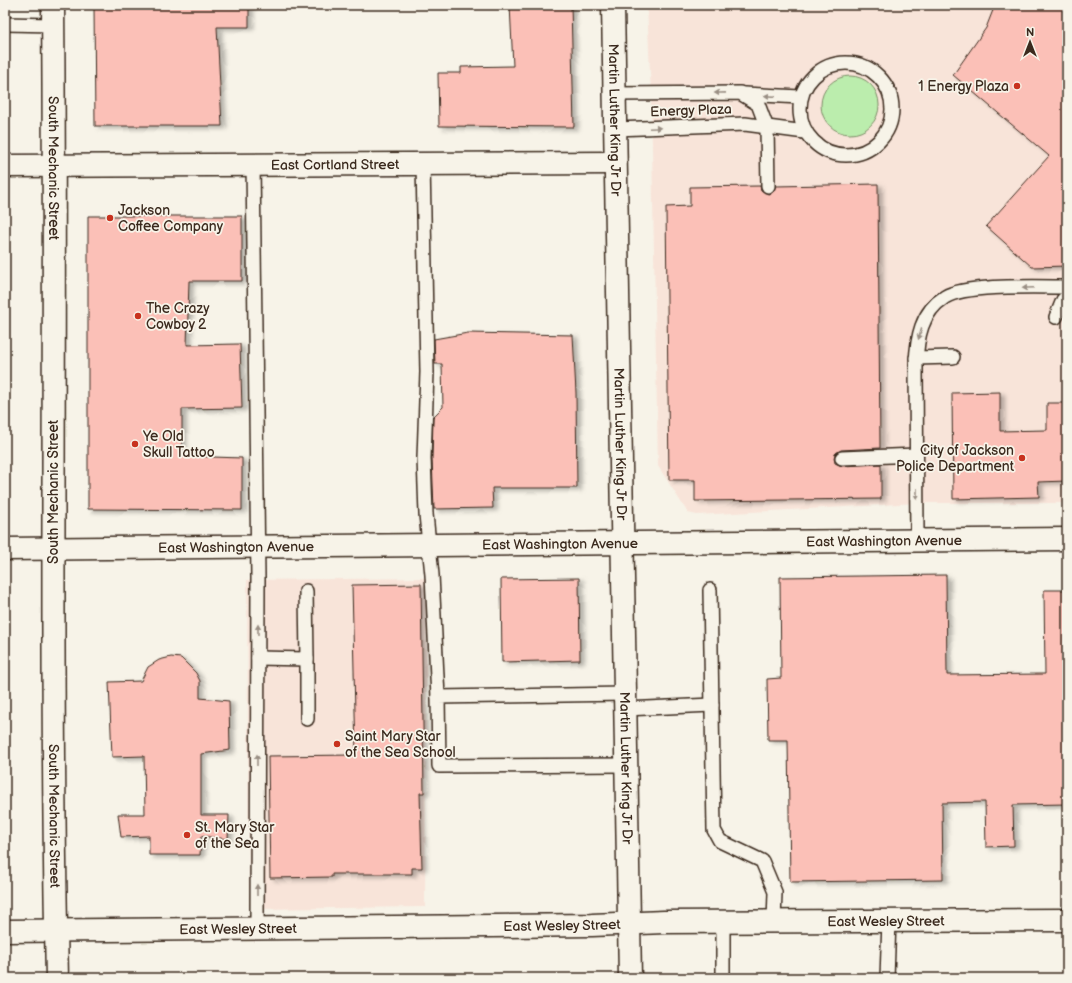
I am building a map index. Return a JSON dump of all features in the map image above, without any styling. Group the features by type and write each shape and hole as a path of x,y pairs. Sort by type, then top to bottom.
{"street":[{"name":"Martin Luther King Jr Dr","path":"613,5 616,94 615,162 630,978"},
{"name":"South Mechanic Street","path":"53,15 55,166 52,549 57,978"},
{"name":"East Cortland Street","path":"5,166 253,163 615,162"},
{"name":"East Washington Avenue","path":"5,549 917,539 1067,539"},
{"name":"East Wesley Street","path":"5,931 629,924 723,921 1067,920"}],"lane":[{"path":"5,24 53,15"},
{"path":"849,62 864,66 878,75 887,87 892,102 892,118 886,133 875,145 861,153 845,155 830,152 816,144 806,132 801,121 799,109 800,97 807,83 818,71 833,64 849,62"},
{"name":"Energy Plaza","path":"740,93 758,104 767,128"},
{"name":"Energy Plaza","path":"616,94 740,93 800,97"},
{"name":"Energy Plaza","path":"616,129 744,124 806,132"},
{"path":"767,128 768,186"},
{"path":"253,163 258,658 256,929"},
{"path":"423,163 427,372 424,458 438,697 439,766 626,765"},
{"path":"917,539 916,358 918,335 927,315 946,297 976,289 1067,287"},
{"path":"1056,317 1063,300 1067,297"},
{"path":"916,358 953,357"},
{"path":"842,458 916,455"},
{"path":"710,590 714,830 720,841 762,861 774,892 774,922"},
{"path":"306,591 307,719"},
{"path":"258,658 307,659"},
{"path":"438,697 712,705"},
{"path":"887,978 889,920"},
{"path":"723,921 723,978"}],"shaded area":[{"path":"647,5 1067,5 1067,503 917,503 697,515 688,513 658,466 651,94"},
{"name":"Saint Mary Star of the Sea School","path":"427,578 425,907 249,909 247,580"}],"green space":[{"path":"756,5 804,5 780,9"},
{"path":"850,76 861,78 874,89 877,94 879,105 877,116 866,129 861,132 850,134 839,132 826,121 823,116 821,105 823,94 834,81 839,78"}],"building":[{"path":"94,5 249,5 249,27 217,27 222,126 95,126"},
{"path":"510,5 571,5 574,127 439,126 438,73 461,73 461,67 513,66"},
{"name":"1 Energy Plaza","path":"995,5 1067,5 1067,266 1032,267 986,226 1049,156 953,75 986,28"},
{"path":"878,184 880,448 841,450 835,454 834,458 835,463 842,466 881,464 881,499 695,501 695,480 669,480 666,207 690,206 690,187 760,186 761,190 768,194 772,193 776,186"},
{"path":"88,216 242,216 242,281 189,281 187,345 240,344 242,408 182,409 182,456 242,458 242,510 88,509"},
{"path":"468,333 573,335 576,393 577,488 492,488 493,508 434,509 432,458 433,417 443,407 442,364 435,364 434,339"},
{"path":"1000,392 1000,431 1047,430 1047,403 1067,403 1067,481 1038,482 1039,497 953,499 952,393"},
{"path":"946,575 947,675 1045,674 1044,590 1067,590 1067,804 1013,805 1014,846 986,847 985,802 942,803 943,880 790,882 788,740 768,740 767,679 781,678 780,577"},
{"path":"579,578 580,660 502,662 501,579"},
{"path":"421,584 424,793 420,793 422,868 412,868 412,874 332,874 332,877 270,878 268,756 356,755 352,585"},
{"path":"171,657 181,658 196,673 200,681 200,698 229,701 230,750 201,754 201,815 229,815 228,839 201,836 200,855 149,855 149,836 121,837 118,814 145,814 144,756 112,757 109,682 141,681 148,667 159,660"}],"place":[{"name":"1 Energy Plaza","path":"1017,86"},
{"name":"Jackson Coffee Company","path":"110,218"},
{"name":"The Crazy Cowboy 2","path":"138,316"},
{"name":"Ye Old Skull Tattoo","path":"135,444"},
{"name":"City of Jackson Police Department","path":"1022,458"},
{"name":"Saint Mary Star of the Sea School","path":"337,744"},
{"name":"St. Mary Star of the Sea","path":"187,835"}]}
